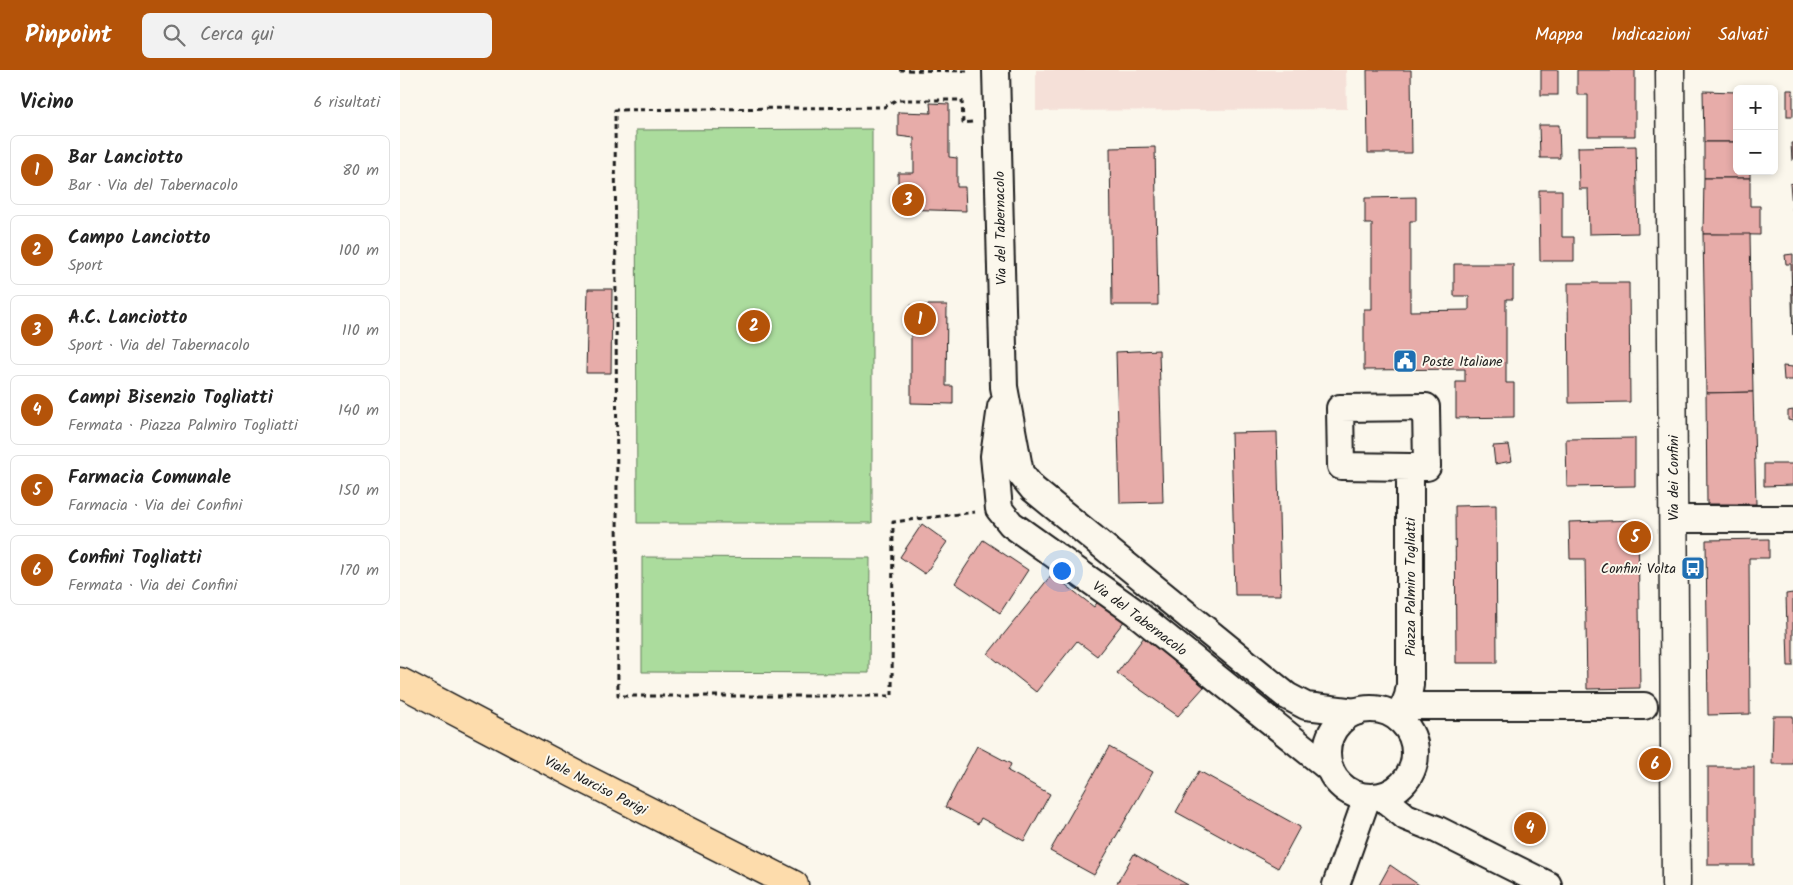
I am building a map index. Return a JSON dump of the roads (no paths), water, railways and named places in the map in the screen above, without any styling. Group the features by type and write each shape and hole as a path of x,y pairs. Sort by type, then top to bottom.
{"main road":[{"name":"Viale Narciso Parigi","path":"400,682 575,774 794,885"}],"street":[{"name":"Via del Tabernacolo","path":"996,70 1004,387 1020,473 1033,488 1287,696 1306,706 1356,712"},
{"name":"Via dei Confini","path":"1670,70 1676,885"},
{"name":"Via del Tabernacolo","path":"1004,387 994,456 999,509 1011,524 1136,613 1330,768"},
{"name":"Piazza Palmiro Togliatti","path":"1402,713 1408,696 1410,670 1410,467"},
{"path":"1673,519 1793,519"},
{"path":"1548,885 1436,829 1406,817 1374,798 1356,795 1349,791 1335,777 1330,768 1327,752 1331,732 1339,723 1356,712 1376,710 1402,713 1644,706"},
{"path":"1336,885 1374,798 1405,782 1412,768 1413,749 1402,713"},
{"path":"1405,782 1415,808 1436,829"}],"place":[{"name":"A.C. Lanciotto","path":"908,200"},
{"name":"Bar Lanciotto","path":"920,319"},
{"name":"Campo Lanciotto","path":"754,326"},
{"name":"Poste Italiane","path":"1405,361"},
{"name":"Farmacia Comunale","path":"1635,537"},
{"name":"Confini Volta","path":"1693,568"},
{"name":"Confini Togliatti","path":"1655,764"},
{"name":"Campi Bisenzio Togliatti","path":"1530,828"}]}
